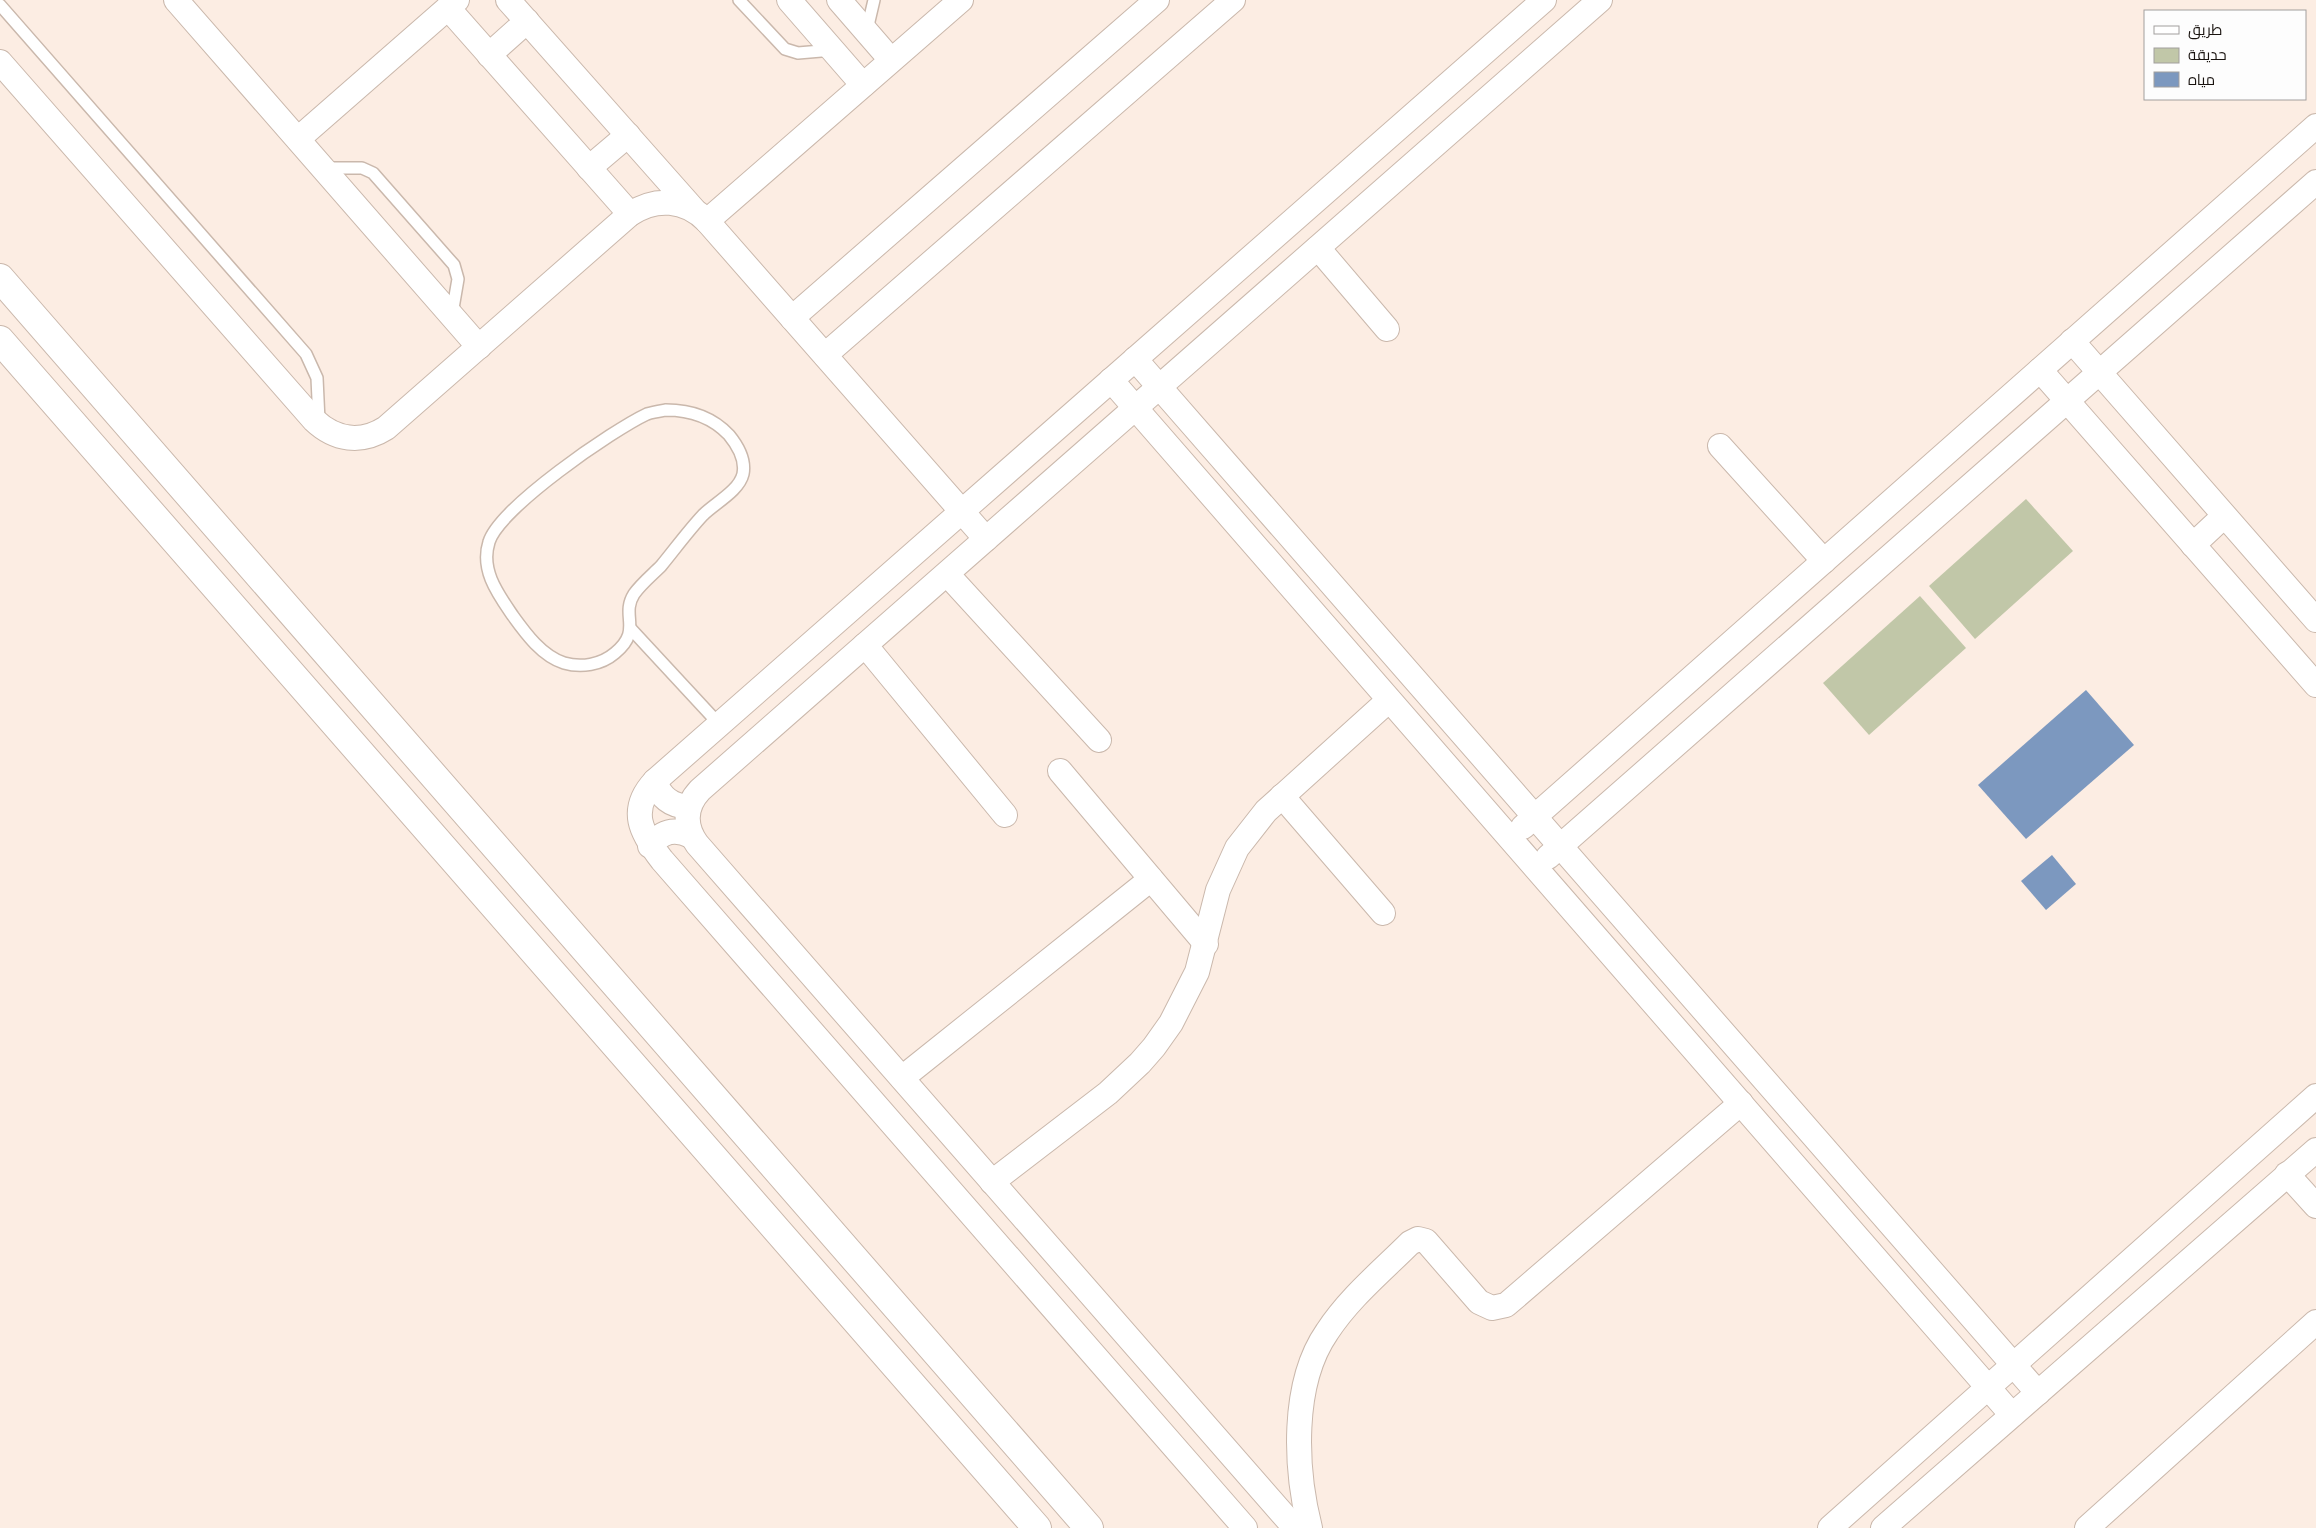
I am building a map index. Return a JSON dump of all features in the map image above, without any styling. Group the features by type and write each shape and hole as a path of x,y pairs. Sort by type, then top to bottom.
{"street":[{"path":"176,0 479,347"},
{"path":"508,0 701,215 986,539"},
{"path":"789,0 863,85"},
{"path":"839,0 892,60"},
{"path":"701,215 863,85 960,0"},
{"path":"792,318 1157,0"},
{"path":"825,355 1233,0"},
{"path":"1245,1528 650,846 643,834 640,822 640,809 644,796 655,780 1544,0"},
{"path":"1296,1528 691,836 688,827 688,806 700,790 1600,0"},
{"path":"298,139 452,4 489,54 630,214"},
{"path":"489,54 527,21"},
{"path":"0,62 320,426 328,432 348,438 368,437 378,433 630,214 640,208 661,202 673,202 701,215"},
{"path":"1510,838 2316,126"},
{"path":"590,168 628,135"},
{"path":"1536,868 2316,182"},
{"path":"1318,248 1388,329"},
{"path":"0,278 1089,1528"},
{"path":"0,340 1037,1528"},
{"path":"2072,341 2316,620"},
{"path":"1135,359 2038,1393"},
{"path":"2040,370 2316,685"},
{"path":"1111,380 2012,1415"},
{"path":"1720,446 1824,561"},
{"path":"2193,545 2224,516"},
{"path":"947,574 1099,740"},
{"path":"865,645 1005,815"},
{"path":"992,1182 1108,1093 1140,1063 1171,1023 1185,998 1197,972 1206,944 1218,890 1226,868 1250,829 1282,796 1389,700"},
{"path":"1060,771 1206,944"},
{"path":"655,780 657,788 666,800 681,806 688,806"},
{"path":"1282,796 1383,913"},
{"path":"650,846 662,834 669,832 684,833 691,836"},
{"path":"902,1078 1151,879"},
{"path":"1830,1528 2316,1096"},
{"path":"1310,1528 1304,1499 1299,1445 1302,1408 1310,1364 1317,1348 1336,1319 1410,1243 1418,1239 1426,1241 1479,1302 1492,1308 1506,1305 1740,1103"},
{"path":"1883,1528 2287,1174 2312,1160"},
{"path":"2287,1174 2316,1206"},
{"path":"2087,1528 2316,1322"}],"lane":[{"path":"739,0 785,49 798,53 833,50"},
{"path":"867,32 874,0"},
{"path":"0,5 306,354 317,378 320,426"},
{"path":"323,168 362,168 374,173 450,258 458,279 452,316"},
{"path":"631,629 629,638 622,647 604,660 582,666 571,665 550,657 524,630 490,578 487,554 489,541 502,519 514,508 577,459 621,428 650,413 666,410 694,412 707,418 729,435 743,459 743,475 734,489 701,517 634,594 629,612 631,629 719,724"}],"green space":[{"path":"2026,499 2073,551 1975,639 1929,586"},
{"path":"1920,596 1966,648 1869,735 1823,683"}],"water":[{"path":"2086,690 2134,745 2026,839 1978,785"},
{"path":"2052,855 2076,884 2046,910 2021,881"}]}
